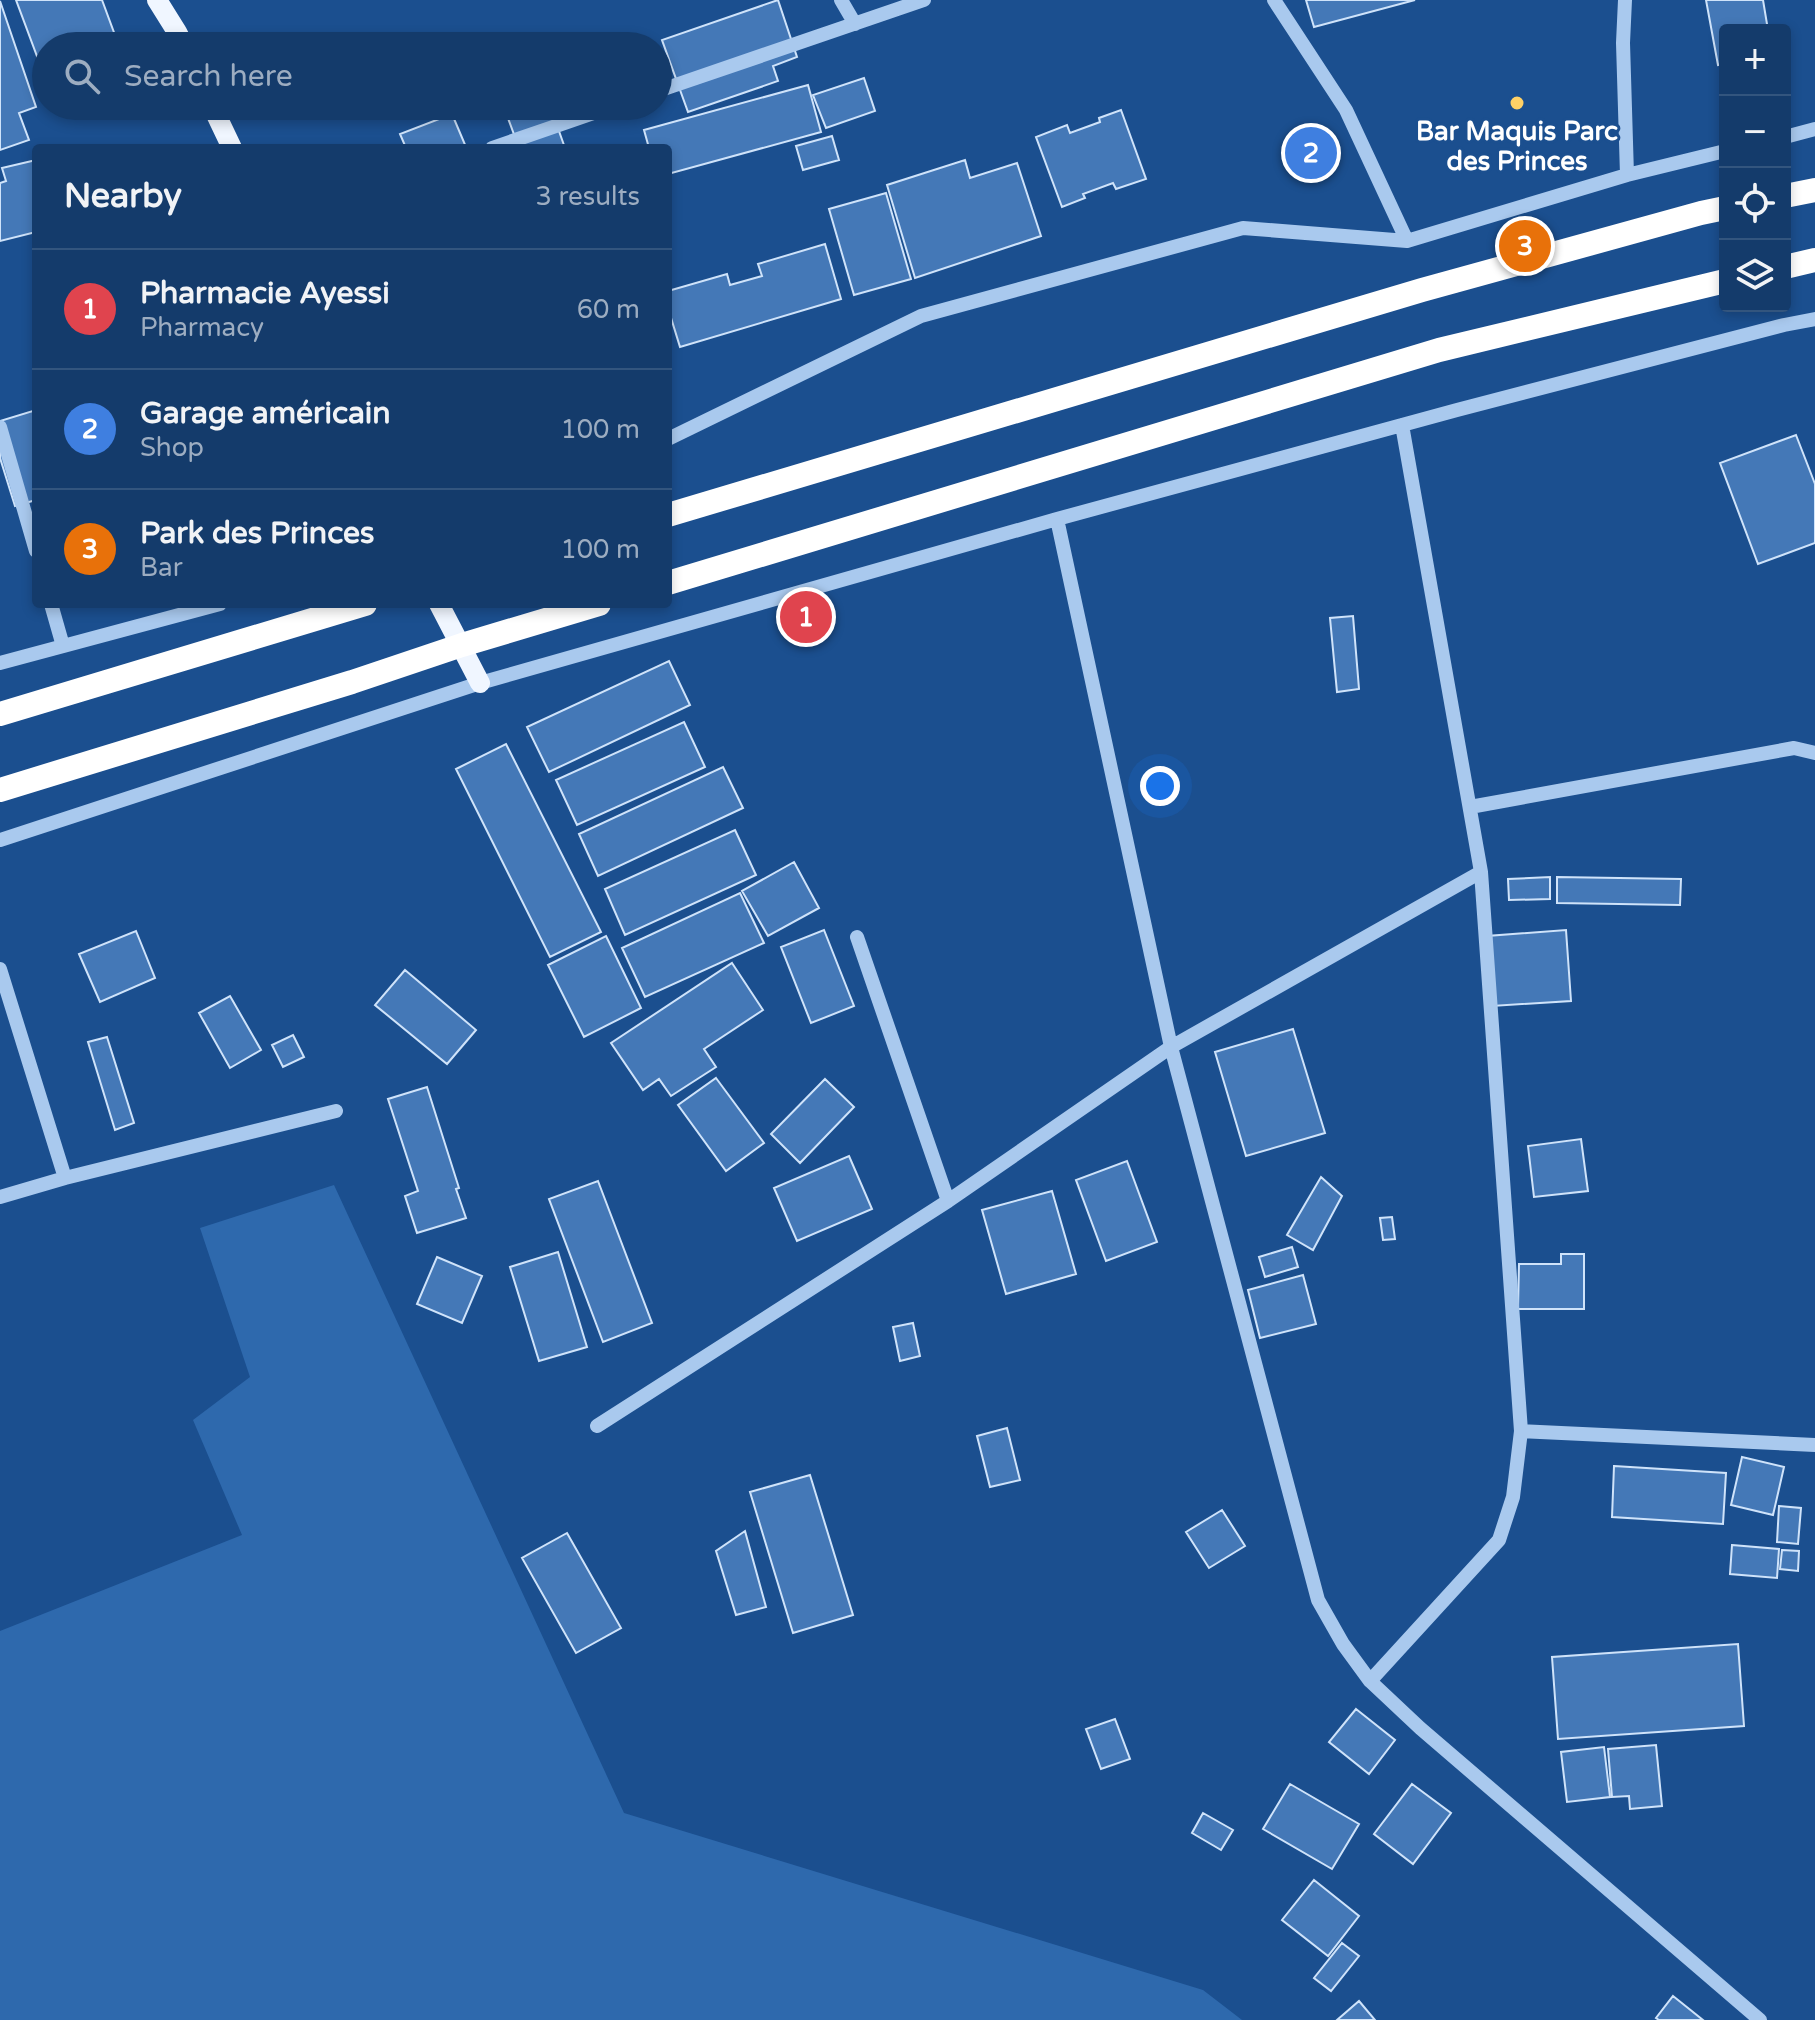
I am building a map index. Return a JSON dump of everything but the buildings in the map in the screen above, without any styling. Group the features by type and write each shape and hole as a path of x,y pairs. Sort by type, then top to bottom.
{"highway":[{"path":"1791,195 1815,190"},
{"path":"672,514 1422,290 1719,209"},
{"path":"1791,266 1815,260"},
{"path":"672,582 1439,350 1719,282"},
{"path":"0,714 352,608"},
{"path":"0,790 586,608"}],"main road":[{"path":"157,0 177,32"},
{"path":"219,120 230,144"},
{"path":"441,608 480,683"}],"street":[{"path":"841,0 855,24"},
{"path":"672,86 924,0"},
{"path":"1274,0 1346,110 1407,241"},
{"path":"1625,0 1623,43 1627,175"},
{"path":"504,144 573,120"},
{"path":"1791,135 1815,129"},
{"path":"672,437 921,316 1243,228 1407,241 1627,175 1719,152"},
{"path":"0,840 480,683 1057,519 1402,425 1815,319"},
{"path":"1370,1681 1499,1540 1513,1497 1521,1431 1481,872 1402,425"},
{"path":"0,427 32,537"},
{"path":"1057,519 1171,1047 1318,1600 1343,1644 1370,1681 1420,1728 1760,2020"},
{"path":"52,608 63,646"},
{"path":"0,663 205,608"},
{"path":"1470,807 1794,748 1815,753"},
{"path":"597,1426 948,1201 1171,1047 1481,872"},
{"path":"857,937 948,1201"},
{"path":"0,969 65,1178"},
{"path":"0,1197 336,1111"},
{"path":"1521,1431 1815,1445"}],"shaded area":[{"path":"334,1185 624,1813 1203,1990 1242,2020 0,2020 0,1631 242,1535 193,1420 250,1377 200,1228"}],"place":[{"name":"Bar Maquis Parc des Princes","path":"1517,103"},
{"name":"Garage américain","path":"1311,153"},
{"name":"Park des Princes","path":"1525,246"},
{"name":"Pharmacie Ayessi","path":"806,617"}]}
